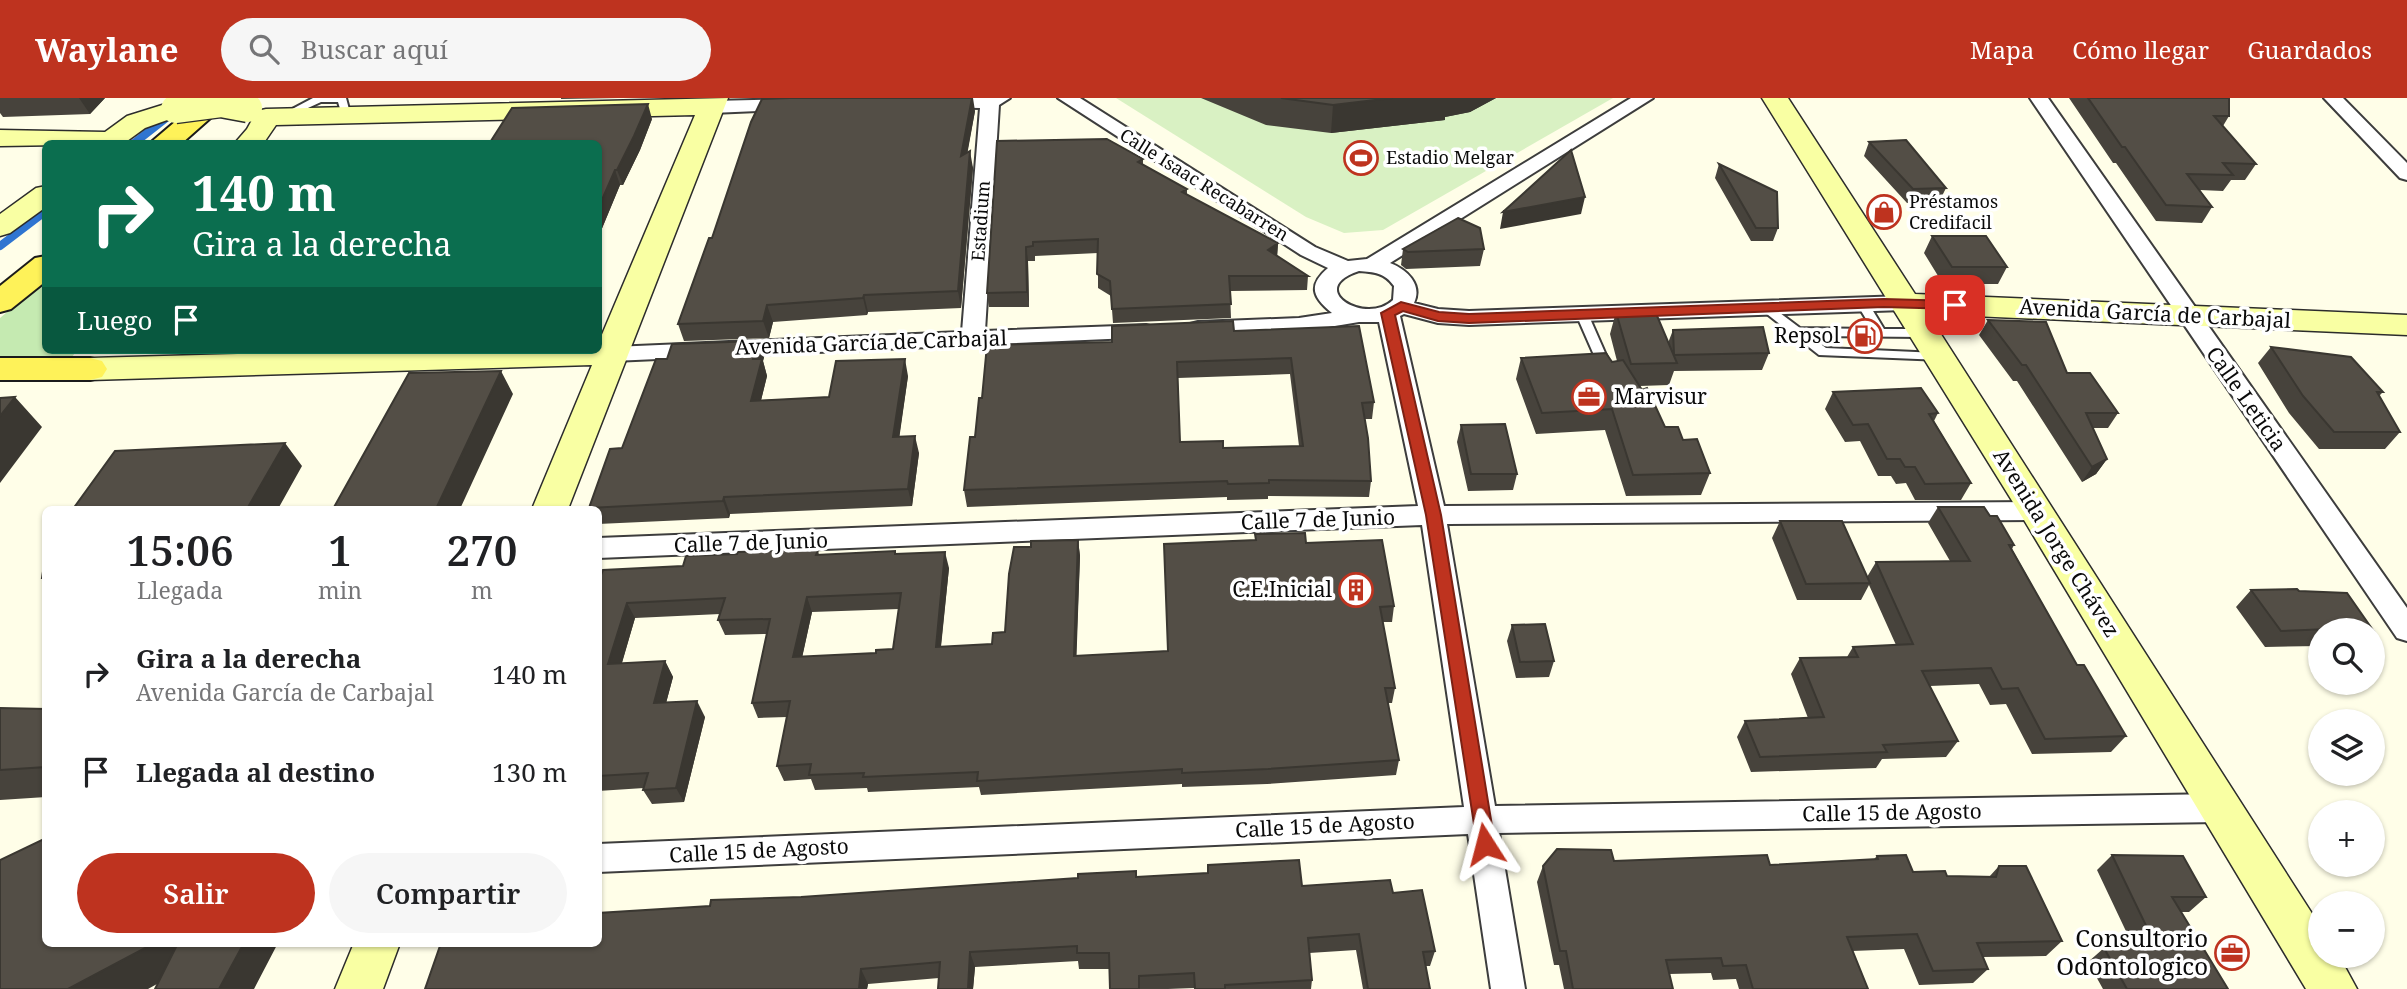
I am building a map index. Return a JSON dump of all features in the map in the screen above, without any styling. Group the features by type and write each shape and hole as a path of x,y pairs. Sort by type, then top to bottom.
{"main road":[{"path":"168,140 220,98"},
{"name":"Avenida Jorge Chávez","path":"1775,98 2037,511 2333,989"},
{"path":"109,140 171,104 221,103 264,108 344,103 714,102 552,506"},
{"path":"201,140 264,108"},
{"path":"251,140 258,132 264,108"},
{"path":"0,138 53,140"},
{"path":"0,227 42,197"},
{"path":"0,274 42,241"},
{"path":"0,302 42,268"},
{"name":"Avenida García de Carbajal","path":"1904,303 2407,325"},
{"name":"Avenida García de Carbajal","path":"98,359 613,354"},
{"path":"0,369 98,359"},
{"path":"359,989 375,947"}],"street":[{"name":"Calle Isaac Recabarren","path":"1067,98 1308,251 1343,267"},
{"path":"1372,265 1644,98"},
{"name":"Calle Leticia","path":"2039,98 2407,630"},
{"path":"2333,98 2407,174"},
{"path":"920,103 996,100"},
{"name":"Estadium","path":"973,339 996,100"},
{"path":"714,102 809,105"},
{"path":"1372,265 1400,277 1407,286 1407,297 1394,310 1357,316 1341,311 1329,303 1323,293 1324,283 1331,274 1343,267 1372,265"},
{"name":"Avenida García de Carbajal","path":"1394,310 1469,318 1904,303"},
{"path":"1394,310 1433,515 1508,989"},
{"name":"Avenida García de Carbajal","path":"613,354 1299,325 1357,316"},
{"name":"Calle 7 de Junio","path":"602,548 1433,515 2037,511"},
{"name":"Calle 15 de Agosto","path":"602,858 1481,820 2220,808"}],"lane":[{"path":"1863,304 1881,332"},
{"path":"1764,307 1823,352 1930,345"},
{"path":"1582,314 1610,378"},
{"path":"1797,332 1881,332 1930,345"}],"green space":[{"name":"Estadio Melgar","path":"1116,98 1613,98 1383,230 1344,233 1306,217"},
{"path":"42,283 42,354 74,354 72,357 0,357 0,318"}],"building":[{"path":"972,98 961,156 970,151 958,291 864,295 863,298 767,305 763,321 678,324 709,238 712,238 751,122 762,99"},
{"path":"1281,98 1392,98 1333,105"},
{"path":"2088,98 2229,98 2229,116 2214,116 2256,164 2223,163 2233,175 2187,174 2212,207 2166,205"},
{"path":"648,104 602,200 602,140 492,140 512,108"},
{"path":"1107,139 1143,159 1138,162 1187,189 1182,192 1278,243 1268,250 1308,276 1229,276 1231,304 1112,309 1110,281 1097,274 1098,239 1033,242 1033,246 1026,247 1027,292 987,293 997,141"},
{"path":"1906,140 1946,188 1913,189 1869,142"},
{"path":"1571,150 1585,197 1503,212"},
{"path":"1719,164 1777,192 1778,228 1756,228"},
{"path":"1458,218 1480,228 1484,249 1408,252 1403,249"},
{"path":"1932,236 1986,236 2007,267 1952,267"},
{"path":"1655,311 1677,363 1631,364 1616,312"},
{"path":"1988,320 2046,322 2067,373 2090,373 2118,413 2086,413 2107,459 2092,467 2026,365 2022,365"},
{"path":"1233,321 1234,331 1359,326 1374,402 1362,403 1371,481 1269,480 1269,483 1228,484 1227,481 964,490 970,437 975,437 979,398 982,398 987,345 1112,342 1112,326","holes":["1291,358 1303,446 1223,448 1223,441 1180,442 1177,362"]},
{"path":"1763,327 1769,353 1674,355 1673,330"},
{"path":"758,341 753,359 762,359 751,401 829,397 836,361 905,359 893,437 915,436 908,489 724,497 723,501 590,506 610,449 622,448 656,359 667,359 672,344"},
{"path":"2271,347 2351,357 2383,392 2377,392 2400,432 2334,432 2303,396"},
{"path":"1606,353 1612,362 1623,360 1642,390 1647,388 1665,427 1678,427 1683,440 1697,439 1710,473 1633,475 1612,409 1542,413 1521,358"},
{"path":"501,371 437,506 335,506 409,373"},
{"path":"1921,388 1938,413 1929,414 1971,483 1925,484 1915,467 1905,467 1900,459 1887,459 1868,424 1853,425 1833,392"},
{"path":"15,397 0,416 0,398"},
{"path":"1505,424 1517,474 1471,474 1461,425"},
{"path":"285,443 249,506 75,506 115,451"},
{"path":"1938,507 1984,507 1990,516 1997,516 2014,545 2009,545 2077,665 2084,665 2126,736 2045,739 2018,688 2002,689 1991,668 1922,671 1958,741 1883,745 1887,752 1760,757 1745,721 1824,717 1800,658 1858,657 1853,647 1913,644 1876,562 1970,561"},
{"path":"1780,521 1842,521 1870,583 1806,584"},
{"path":"1305,533 1306,543 1382,540 1394,606 1380,607 1395,688 1385,688 1399,760 1268,769 1182,773 1182,769 977,781 978,772 863,777 864,773 809,775 811,764 777,766 790,701 752,703 770,619 718,620 725,598 627,603 608,664 665,661 654,703 697,701 676,788 643,790 648,773 602,776 603,570 683,566 686,556 738,552 818,550 816,555 895,551 895,554 945,552 936,647 992,644 993,633 1005,632 1009,574 1014,547 1031,547 1031,541 1078,540 1074,656 1168,651 1164,544 1256,540 1255,534","holes":["901,593 893,649 876,650 876,653 793,657 807,597"]},
{"path":"2297,589 2347,593 2365,618 2308,618 2308,630 2281,631 2251,590"},
{"path":"1545,624 1554,661 1520,662 1512,625"},
{"path":"0,708 42,709 42,767 0,770"},
{"path":"42,840 42,947 147,947 68,989 0,989 0,860"},
{"path":"1557,849 1611,850 1614,861 1767,855 1770,865 1906,855 1913,872 1945,871 1947,876 1996,877 1999,866 2026,866 2062,941 1977,943 1988,969 1933,971 1917,934 1847,937 1868,989 1753,989 1746,965 1723,966 1721,958 1666,960 1673,989 1573,989 1566,951 1560,951 1543,866"},
{"path":"2112,855 2183,856 2206,897 2172,897 2228,989 2127,989 2104,948 2155,944"},
{"path":"1299,860 1302,886 1390,880 1393,893 1422,890 1435,951 1423,952 1430,989 1368,989 1359,934 1308,938 1312,980 1225,985 1225,989 1195,989 1194,973 1139,976 1139,989 1110,989 1109,953 1077,953 1077,946 970,952 968,989 938,989 940,962 861,969 859,989 425,989 440,947 602,947 602,913 710,906 711,900 801,897 1078,878 1078,874 1136,871 1136,877 1208,873 1208,865"},
{"path":"176,947 242,947 219,989 155,989"}],"waterway":[{"path":"138,140 170,115"},
{"path":"0,246 42,214"}],"place":[{"name":"Estadio Melgar","path":"1361,158"},
{"name":"Préstamos Credifacil","path":"1884,212"},
{"name":"Repsol","path":"1865,336"},
{"name":"Marvisur","path":"1589,397"},
{"name":"C.E.Inicial","path":"1356,590"},
{"name":"Consultorio Odontologico","path":"2232,953"}],"route":[{"path":"1485,844 1433,515 1388,313 1401,306 1438,316 1469,318 1884,303 1955,305"}]}
